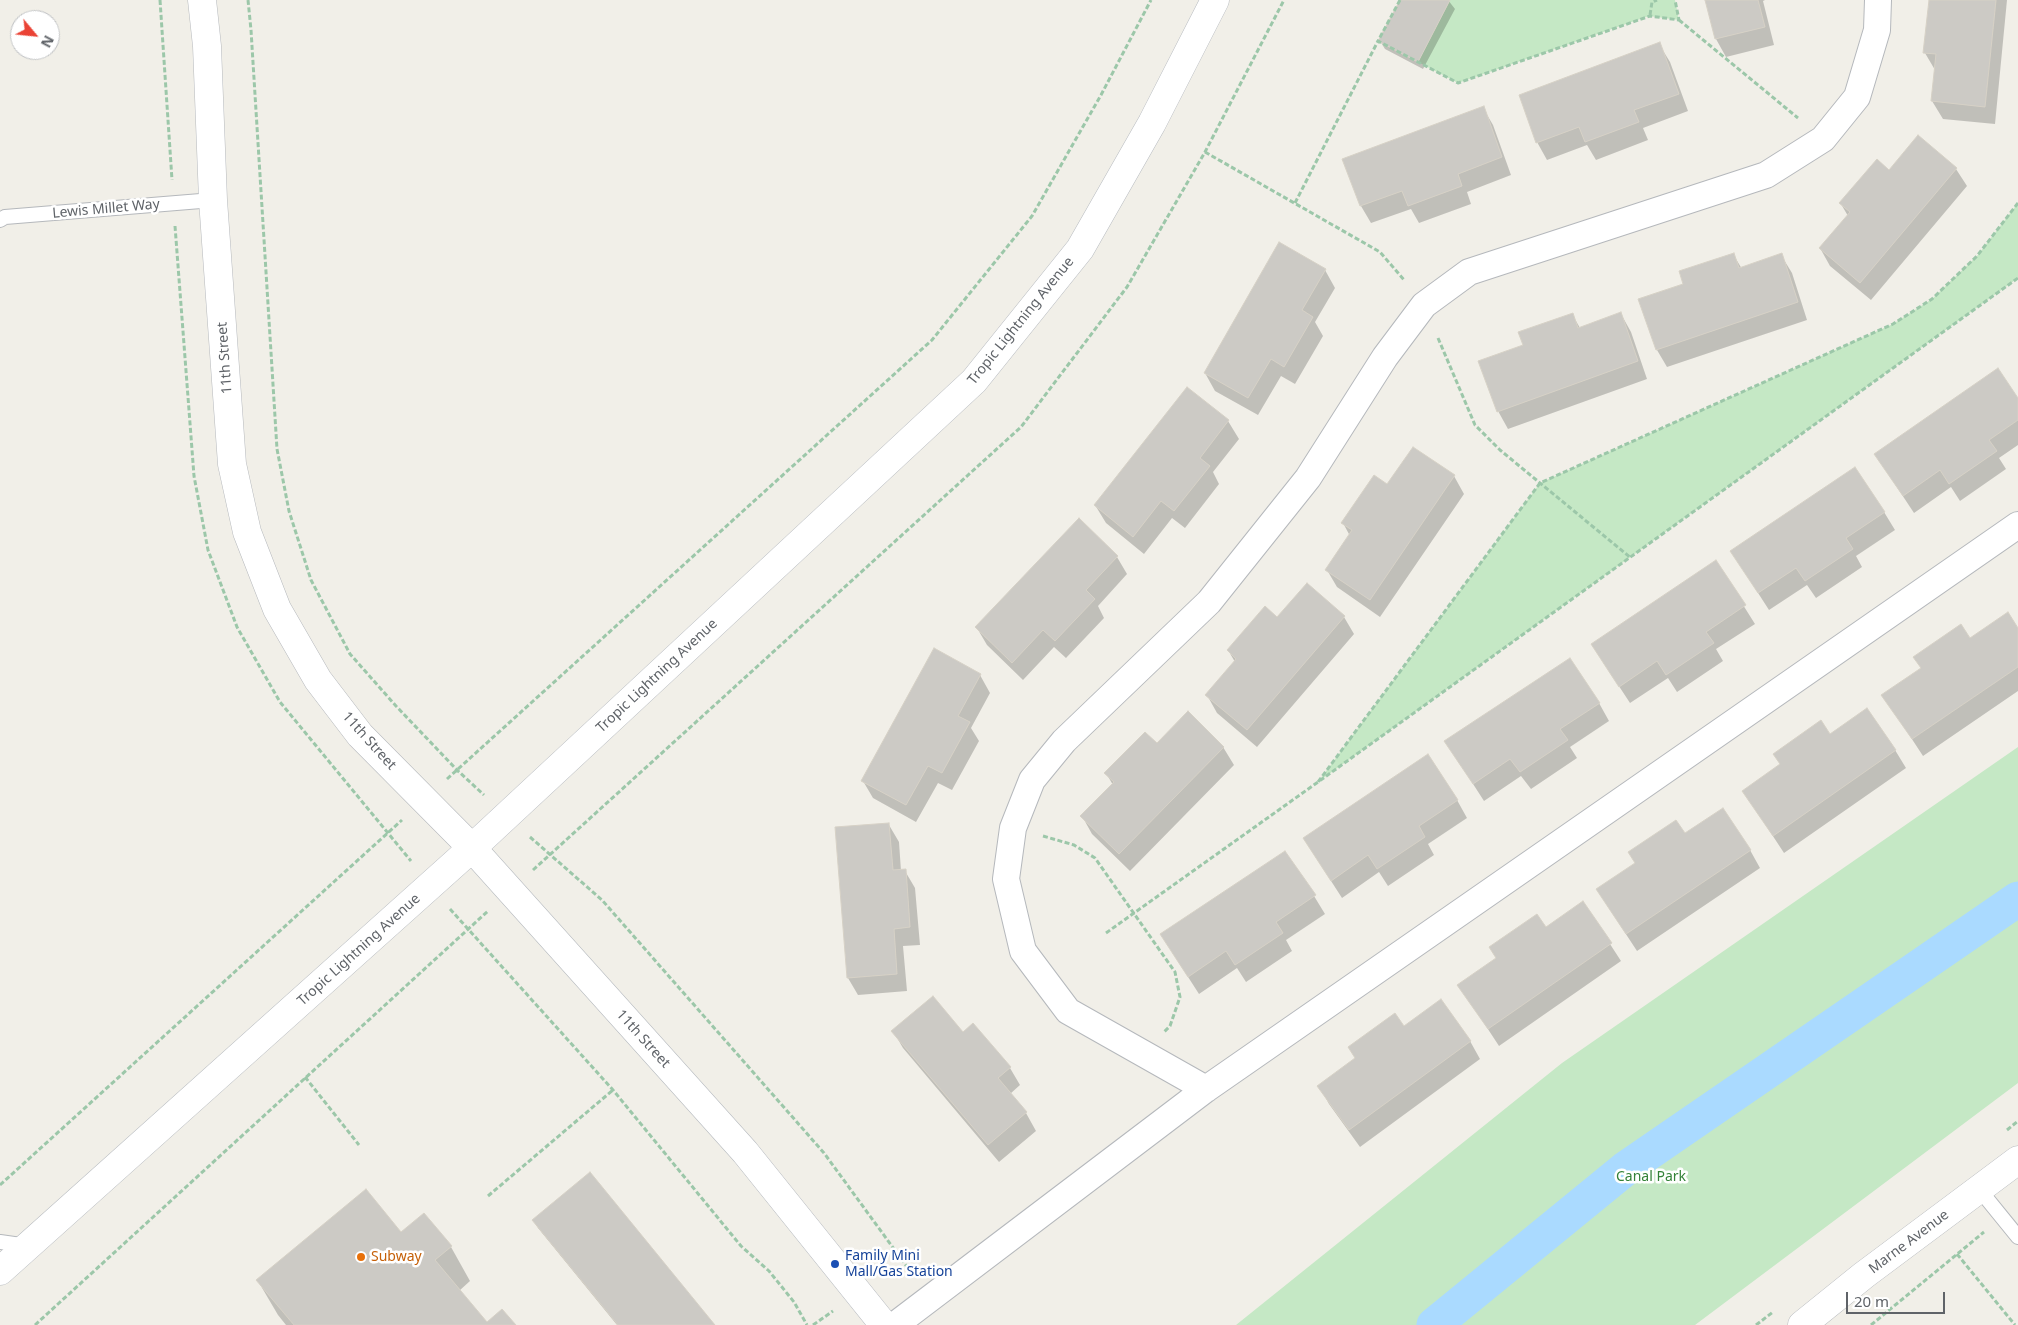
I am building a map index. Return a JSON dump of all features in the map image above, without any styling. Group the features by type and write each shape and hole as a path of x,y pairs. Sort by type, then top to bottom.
{"main road":[{"name":"11th Street","path":"202,0 207,46 213,200 232,464 247,532 277,609 318,680 360,735 472,848 745,1152 884,1325"},
{"name":"Tropic Lightning Avenue","path":"0,1271 472,848 974,381 1080,249 1152,123 1215,0"},
{"name":"Marne Avenue","path":"1802,1325 1864,1275 2018,1160"}],"street":[{"path":"1206,1089 1068,1011 1023,950 1006,879 1013,828 1032,780 1064,741 1209,602 1308,478 1385,357 1424,305 1469,272 1766,175 1823,139 1857,97 1877,30 1878,0"},
{"path":"895,1325 1206,1089 2018,525"}],"lane":[{"name":"Lewis Millet Way","path":"0,220 5,217 213,200"},
{"path":"1979,1189 2018,1237"},
{"path":"0,1242 29,1246"}],"path":[{"path":"248,0 277,449 289,511 312,580 350,654 457,770 602,900 824,1153 929,1298"},
{"path":"0,1185 932,340 1032,216 1101,95 1151,0"},
{"path":"1021,427 1127,287 1205,152 1284,0"},
{"path":"1295,203 1400,0"},
{"path":"1650,16 1650,1 1657,0"},
{"path":"1675,0 1679,20"},
{"path":"1378,41 1458,83 1650,16 1679,20 1823,139"},
{"path":"1318,782 1540,483 1893,324 1932,299 1977,256 2018,203"},
{"path":"1106,934 2018,278"},
{"path":"1540,483 1630,558"},
{"path":"1013,828 1074,845 1095,858 1175,972 1180,997 1170,1026 1144,1053"},
{"path":"467,930 612,1090 741,1246 769,1271 794,1302 807,1325"},
{"path":"305,1078 359,1145"},
{"path":"488,1196 612,1090"},
{"path":"1871,1325 2002,1217"},
{"path":"1957,1254 2015,1325"}],"green space":[{"path":"1450,0 1675,0 1679,20 1649,16 1458,83 1418,62"},
{"path":"2018,203 2018,278 1318,782 1540,483 1893,324 1932,299 1977,256"},
{"name":"Canal Park","path":"2018,747 2018,1083 1695,1325 1236,1325 1562,1063"}],"building":[{"path":"1400,0 1450,0 1418,62 1378,41"},
{"path":"1705,0 1758,0 1765,27 1715,39"},
{"path":"1929,0 1996,0 1985,107 1931,101 1936,54 1923,53"},
{"path":"1660,42 1679,94 1634,110 1639,122 1585,142 1579,127 1536,143 1519,95"},
{"path":"1484,106 1502,157 1458,174 1462,186 1408,206 1402,191 1360,206 1342,159"},
{"path":"1918,135 1957,168 1860,283 1819,248 1850,212 1839,203 1877,159 1889,170"},
{"path":"1279,242 1326,269 1302,310 1313,317 1284,367 1271,359 1248,398 1204,373"},
{"path":"1734,253 1739,268 1782,253 1798,302 1656,350 1638,299 1683,284 1679,271"},
{"path":"1621,312 1638,361 1497,412 1478,361 1523,345 1518,332 1573,313 1578,328"},
{"path":"1998,368 2018,398 2018,420 1989,440 1997,451 1949,484 1940,470 1903,496 1874,454"},
{"path":"1187,387 1229,420 1200,458 1210,466 1174,511 1161,501 1133,537 1094,505"},
{"path":"1413,447 1455,475 1370,600 1325,570 1352,530 1341,523 1374,475 1387,484"},
{"path":"1855,467 1885,512 1846,538 1853,549 1805,581 1796,568 1758,593 1730,551"},
{"path":"1079,518 1118,556 1086,590 1095,599 1055,641 1043,630 1012,663 975,627"},
{"path":"1716,560 1746,605 1706,632 1714,643 1666,675 1657,661 1619,687 1591,644"},
{"path":"1307,583 1345,616 1247,730 1205,695 1236,659 1227,650 1265,606 1277,617"},
{"path":"2008,612 2018,628 2018,667 1912,739 1881,695 1921,668 1913,657 1961,624 1970,638"},
{"path":"934,648 981,674 958,716 970,722 942,773 928,766 906,805 861,781"},
{"path":"1570,658 1600,703 1560,729 1568,740 1520,772 1510,759 1473,784 1444,741"},
{"path":"1867,708 1896,750 1773,836 1742,791 1780,764 1773,754 1821,720 1830,734"},
{"path":"1188,711 1224,747 1119,854 1080,816 1114,782 1104,773 1145,732 1157,743"},
{"path":"1428,754 1458,800 1419,826 1425,837 1377,869 1368,855 1331,881 1303,838"},
{"path":"1723,808 1751,850 1626,934 1596,889 1635,863 1628,852 1676,820 1685,833"},
{"path":"889,823 893,870 906,869 910,927 894,929 897,974 847,978 835,827"},
{"path":"1285,851 1316,895 1276,922 1283,933 1235,965 1226,951 1188,977 1160,934"},
{"path":"1583,901 1612,943 1488,1029 1457,985 1496,958 1489,947 1537,914 1546,927"},
{"path":"933,996 963,1032 973,1023 1011,1067 998,1078 1027,1112 988,1145 891,1031"},
{"path":"1441,999 1471,1041 1349,1130 1317,1086 1355,1058 1348,1047 1395,1013 1404,1026"},
{"path":"590,1172 715,1325 618,1325 532,1220"},
{"path":"366,1189 401,1232 424,1213 452,1246 435,1260 487,1322 502,1309 516,1325 294,1325 256,1280"}],"waterway":[{"path":"1434,1325 1625,1169 2018,899"}],"place":[{"name":"Subway","path":"361,1257"},
{"name":"Family Mini Mall/Gas Station","path":"835,1264"}]}
